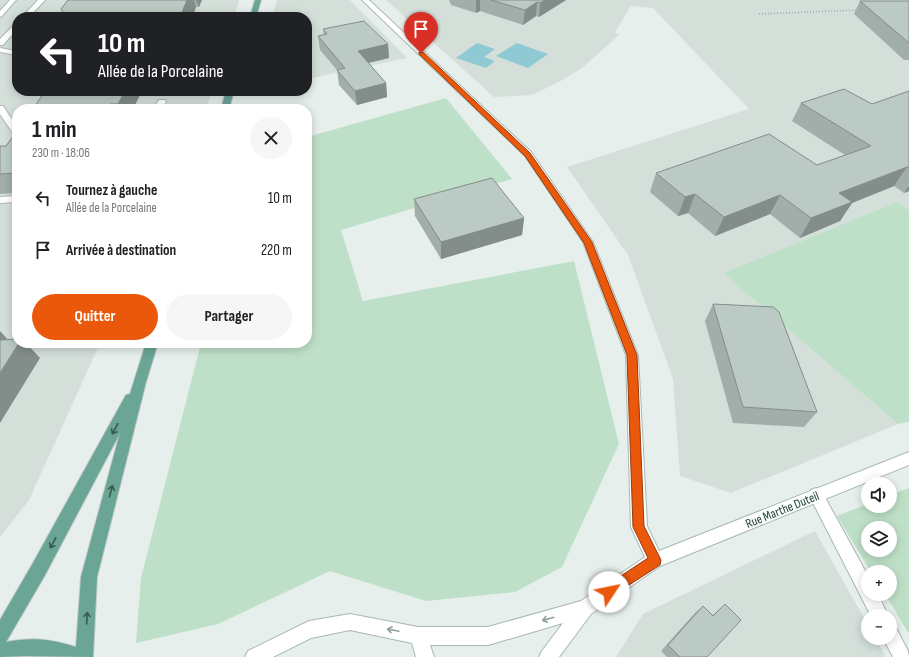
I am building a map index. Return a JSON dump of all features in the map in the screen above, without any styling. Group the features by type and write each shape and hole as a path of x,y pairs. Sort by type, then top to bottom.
{"main road":[{"path":"254,12 258,0"},
{"path":"84,657 89,577 140,382 150,348"},
{"path":"0,636 39,569 140,382"},
{"path":"0,652 24,647 56,649 78,657"}],"street":[{"path":"0,15 13,0"},
{"path":"30,12 42,0"},
{"path":"365,0 528,154 588,242 632,355 639,527 655,560"},
{"path":"0,42 12,30"},
{"path":"0,50 12,52"},
{"path":"0,108 12,126"},
{"path":"0,200 12,199"},
{"name":"Rue Marthe Duteil","path":"585,608 655,560 909,458"},
{"path":"816,495 861,581"},
{"path":"254,657 309,630 350,622 418,636 488,636 585,608"},
{"path":"548,657 585,608"},
{"path":"418,636 425,657"},
{"path":"896,645 902,657"}],"path":[{"path":"759,14 864,10"}],"shaded area":[{"path":"0,0 239,0 235,12 12,12 12,96 211,96 207,104 12,104 12,348 98,348 29,500 0,537"},
{"path":"277,0 350,0 407,58 312,78 312,12 273,12"},
{"path":"386,0 909,0 909,210 897,202 723,273 898,424 731,493 680,476 673,379 628,255 567,167 749,109 653,8 631,6 615,32 619,35 582,68 559,82 532,95 494,97"},
{"path":"815,531 861,613 861,645 879,645 886,657 616,657 643,614"}],"green space":[{"path":"446,98 512,179 341,230 363,301 574,261 619,444 562,567 515,592 426,601 330,571 218,624 136,643 141,578 200,348 312,348 312,136"},
{"path":"897,202 909,210 909,422 898,424 723,273"},
{"path":"909,488 909,634 897,614 897,609 894,609 889,601 897,601 897,565 867,565 862,557 897,557 897,521 861,521 861,556 837,516 861,507 861,513 897,513 897,492"}],"water":[{"path":"477,43 495,49 484,57 495,61 486,68 456,58"},
{"path":"517,43 548,54 528,68 496,56"}],"building":[{"path":"68,0 187,0 182,12 63,12 61,9"},
{"path":"491,0 545,0 540,3 537,2 525,10"},
{"path":"860,1 909,1 909,43"},
{"path":"364,21 388,44 358,51 386,83 355,91 337,70 345,68 318,36 327,34 323,29"},
{"path":"844,89 872,104 909,91 909,168 907,167 839,193 852,202 811,218 780,195 724,217 695,194 685,197 656,173 769,134 817,165 871,146 801,103"},
{"path":"42,96 122,96 118,104 36,104"},
{"path":"12,138 12,173 0,174 0,146 6,146"},
{"path":"492,178 524,218 441,242 414,199"},
{"path":"713,304 773,307 779,312 817,412 743,407"},
{"path":"12,339 12,348 16,348 0,373 0,340"},
{"path":"725,604 741,620 707,657 680,657 668,645 703,606 713,616"}],"route":[{"path":"421,53 528,154 588,242 632,355 639,527 655,560 609,592"}]}
